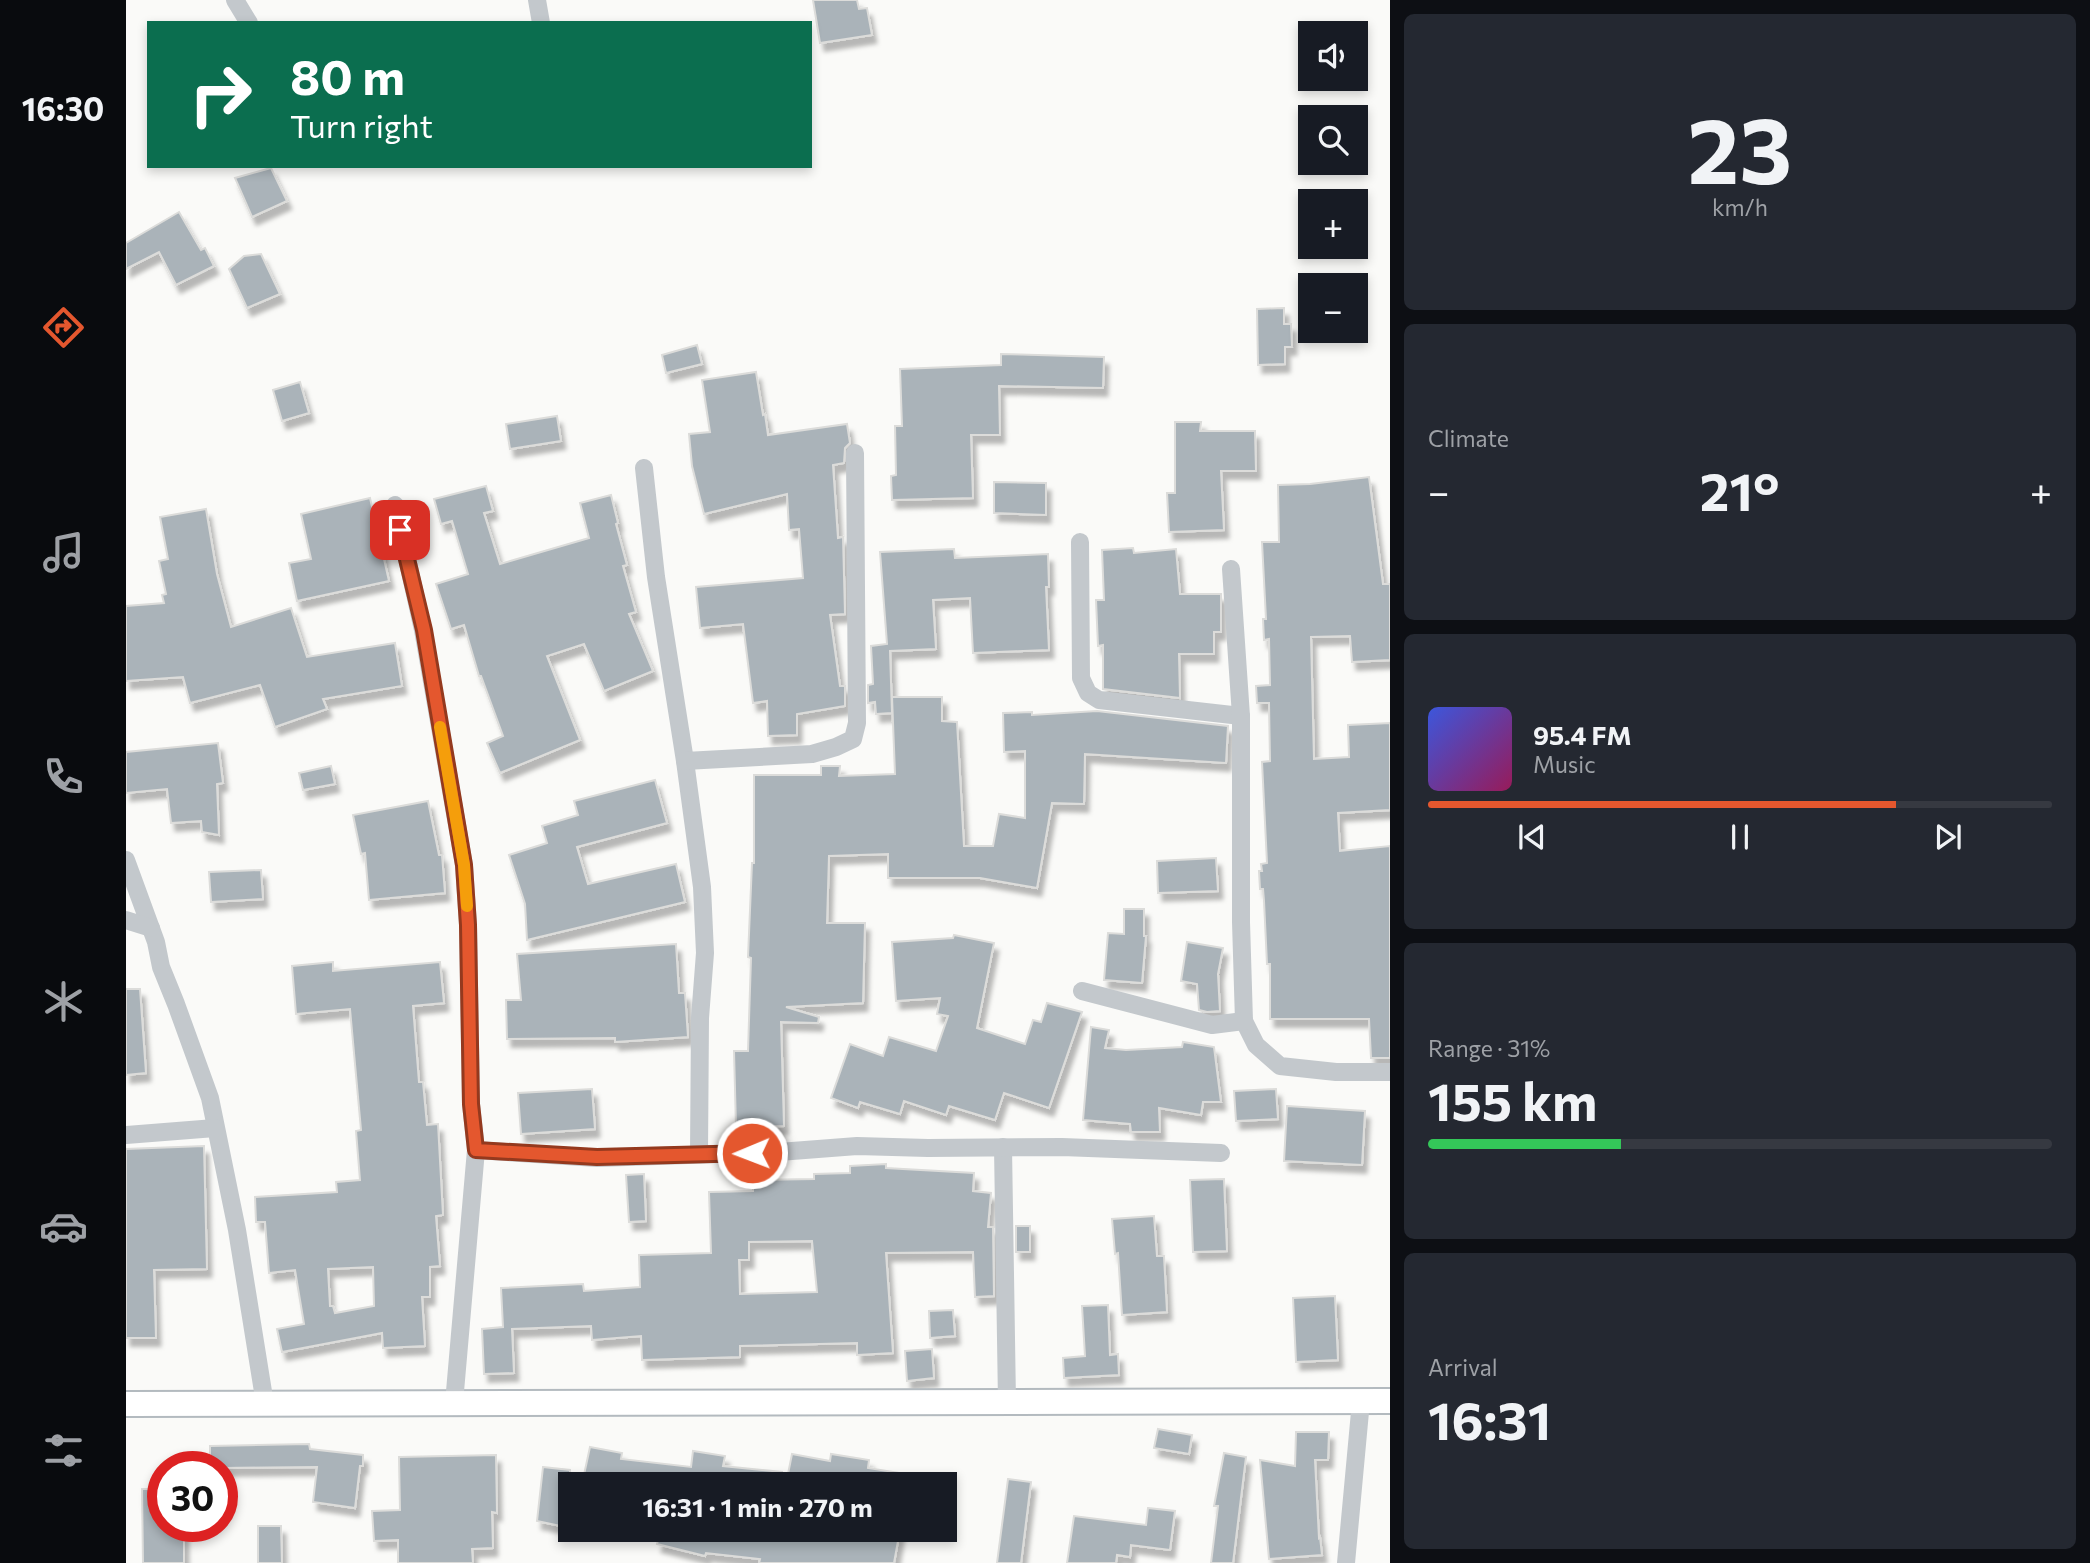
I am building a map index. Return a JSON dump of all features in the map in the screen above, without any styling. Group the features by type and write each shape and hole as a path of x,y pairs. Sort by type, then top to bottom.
{"main road":[{"path":"126,1404 1390,1401"}],"street":[{"path":"235,0 248,21"},
{"path":"537,0 541,21"},
{"path":"685,761 812,754 853,739 858,723 855,453"},
{"path":"644,468 656,577 702,887 704,940 700,1018 699,1153"},
{"path":"395,506 424,630 464,865 468,925 471,1104 476,1150 454,1403"},
{"path":"1080,542 1081,678 1088,693 1099,700 1241,716"},
{"path":"1231,569 1241,716 1244,1021 1256,1045 1280,1066 1336,1072 1390,1072"},
{"path":"126,860 156,942 161,967 210,1098 237,1230 265,1404"},
{"path":"126,920 151,928"},
{"path":"1082,991 1212,1025 1244,1021"},
{"path":"126,1135 215,1128"},
{"path":"476,1150 597,1157 779,1152 857,1146 1062,1147 1221,1153"},
{"path":"1003,1147 1007,1402"},
{"path":"1346,1563 1354,1496 1360,1401"}],"building":[{"path":"813,0 857,0 859,9 867,8 872,35 820,43"},
{"path":"271,168 287,201 252,217 235,178"},
{"path":"179,212 201,250 205,248 214,266 176,285 159,252 126,269 126,243"},
{"path":"261,254 280,294 247,308 229,269 244,256"},
{"path":"1284,308 1284,324 1291,324 1292,347 1285,347 1285,364 1258,365 1257,309"},
{"path":"697,345 702,364 666,373 662,355"},
{"path":"1001,354 1104,357 1103,388 999,386 1000,435 971,435 973,498 892,500 891,476 896,475 895,426 902,426 900,369 1001,365"},
{"path":"756,372 768,435 847,424 850,443 845,448 844,463 833,465 838,538 843,537 845,614 830,615 840,686 845,686 845,706 797,714 797,735 768,736 767,701 753,703 743,624 700,628 696,587 803,578 799,529 789,530 787,494 704,514 692,466 689,434 710,432 702,380"},
{"path":"300,382 309,413 282,421 273,390"},
{"path":"557,416 561,441 510,449 506,424"},
{"path":"1175,422 1201,422 1200,431 1255,431 1256,471 1221,471 1224,530 1169,532 1167,493 1175,493"},
{"path":"1369,477 1383,584 1390,584 1390,660 1352,662 1350,636 1311,637 1314,759 1349,757 1348,725 1390,723 1390,810 1338,813 1340,851 1390,846 1390,1058 1371,1058 1369,1019 1270,1019 1270,964 1267,964 1263,889 1260,889 1259,871 1262,871 1261,864 1267,863 1262,762 1270,761 1269,703 1257,703 1256,686 1270,685 1269,639 1264,640 1263,619 1266,619 1262,542 1279,542 1278,485"},
{"path":"994,482 1046,483 1046,515 994,513"},
{"path":"486,486 493,511 484,513 500,564 589,538 580,503 611,495 627,565 623,566 636,612 629,614 653,671 604,691 584,644 547,656 580,740 500,773 487,743 503,736 479,676 464,625 451,629 436,584 468,574 452,521 441,524 434,499"},
{"path":"370,498 389,581 297,601 289,563 311,559 301,514"},
{"path":"206,509 217,574 231,627 291,608 307,657 395,643 402,686 323,699 327,709 275,727 260,685 190,703 183,677 126,681 126,606 164,603 162,595 166,594 159,561 168,559 160,517"},
{"path":"1133,548 1134,553 1176,549 1180,594 1221,594 1221,632 1214,632 1214,654 1179,654 1180,698 1103,689 1103,645 1098,646 1096,600 1104,600 1102,550"},
{"path":"954,549 955,558 1048,554 1049,587 1046,587 1049,650 973,653 970,598 933,600 936,649 890,651 892,713 876,714 875,702 868,703 868,685 873,684 871,646 887,644 880,552"},
{"path":"892,697 942,697 942,721 957,722 964,846 993,846 999,814 1025,818 1025,751 1004,752 1003,713 1032,712 1032,715 1097,711 1228,726 1226,763 1085,754 1084,804 1052,803 1037,888 980,878 888,878 888,854 829,856 827,923 865,923 863,1003 786,1007 819,1017 818,1023 781,1022 784,1126 736,1127 734,1051 748,1051 754,775 821,775 821,766 840,766 839,776 895,774"},
{"path":"218,743 223,783 217,784 219,835 202,832 201,821 171,823 167,789 126,793 126,752"},
{"path":"331,766 335,784 303,790 299,773"},
{"path":"655,780 667,823 577,847 588,884 676,864 685,902 527,940 525,904 509,855 547,843 542,826 578,815 574,801"},
{"path":"428,801 439,855 442,855 445,893 369,900 365,853 361,854 353,815"},
{"path":"1216,858 1218,891 1158,893 1157,861"},
{"path":"261,870 263,899 211,902 209,872"},
{"path":"1124,909 1144,909 1146,936 1142,983 1104,980 1108,933 1124,934"},
{"path":"954,935 994,943 977,1028 1025,1044 1033,1020 1041,1022 1047,1003 1082,1012 1049,1108 1004,1093 995,1120 949,1106 946,1115 904,1101 900,1114 860,1102 858,1108 831,1098 850,1044 883,1056 889,1037 936,1051 948,1016 937,1014 940,998 896,1001 892,942 953,938"},
{"path":"1187,942 1223,948 1218,974 1220,1011 1199,1010 1197,984 1181,981"},
{"path":"676,944 679,993 685,993 688,1037 615,1042 615,1038 507,1039 506,1000 521,1000 517,954"},
{"path":"333,962 333,971 440,962 444,1003 413,1006 419,1082 423,1082 427,1125 438,1124 443,1215 436,1216 440,1266 430,1267 430,1297 422,1297 425,1346 383,1348 382,1333 282,1352 277,1329 304,1324 295,1270 269,1273 265,1222 256,1222 255,1197 337,1192 336,1182 360,1180 356,1131 361,1130 350,1009 296,1014 292,966","holes":["373,1267 374,1306 335,1313 333,1306 330,1306 328,1269"]},
{"path":"126,989 140,989 146,1073 126,1075"},
{"path":"1091,1027 1109,1030 1105,1048 1126,1050 1182,1047 1183,1042 1214,1047 1221,1102 1203,1102 1201,1115 1159,1108 1160,1132 1131,1132 1130,1124 1083,1120"},
{"path":"592,1089 595,1129 521,1134 518,1093"},
{"path":"1276,1089 1278,1119 1236,1121 1234,1091"},
{"path":"1287,1106 1365,1111 1362,1165 1284,1161"},
{"path":"204,1146 207,1269 154,1270 156,1338 126,1338 126,1149"},
{"path":"886,1164 886,1168 974,1173 973,1191 991,1193 988,1227 993,1227 994,1296 975,1297 973,1252 886,1253 893,1353 857,1355 857,1343 740,1346 740,1357 642,1360 641,1336 592,1340 591,1326 512,1329 514,1373 484,1374 482,1329 503,1327 501,1288 583,1284 584,1291 640,1287 639,1255 711,1253 709,1192 753,1191 753,1180 814,1179 814,1174 850,1173 850,1166","holes":["812,1241 817,1292 740,1294 739,1260 749,1260 749,1242"]},
{"path":"644,1174 646,1221 629,1222 626,1175"},
{"path":"1224,1179 1227,1251 1193,1252 1190,1180"},
{"path":"1154,1216 1157,1256 1164,1256 1167,1312 1122,1315 1118,1253 1115,1254 1112,1219"},
{"path":"1016,1226 1030,1226 1030,1252 1016,1252"},
{"path":"1335,1296 1338,1360 1296,1362 1293,1298"},
{"path":"1108,1305 1110,1355 1118,1354 1119,1375 1064,1378 1063,1358 1085,1356 1082,1306"},
{"path":"953,1310 955,1336 930,1338 929,1311"},
{"path":"932,1349 934,1378 907,1381 905,1351"},
{"path":"1158,1429 1192,1435 1189,1454 1154,1448"},
{"path":"1296,1432 1329,1432 1328,1460 1315,1460 1322,1555 1269,1559 1260,1460 1295,1466"},
{"path":"309,1444 310,1449 363,1455 355,1508 313,1502 317,1467 238,1468 238,1451 210,1451 210,1446"},
{"path":"590,1447 622,1453 621,1459 691,1467 693,1451 725,1456 723,1466 782,1472 585,1472"},
{"path":"1224,1453 1246,1457 1233,1563 1211,1563 1218,1506 1214,1506"},
{"path":"792,1454 830,1461 831,1454 869,1460 868,1468 893,1472 788,1472"},
{"path":"496,1455 497,1513 492,1512 493,1548 472,1549 473,1563 398,1563 398,1540 374,1541 372,1511 400,1510 399,1457"},
{"path":"543,1467 570,1470 558,1472 558,1525 537,1521"},
{"path":"1008,1479 1031,1482 1021,1563 997,1563"},
{"path":"142,1489 147,1489 147,1542 184,1542 184,1563 143,1563"},
{"path":"1148,1508 1175,1511 1170,1550 1131,1545 1130,1557 1117,1555 1116,1563 1067,1563 1074,1516 1146,1525"},
{"path":"258,1526 281,1526 282,1563 258,1563"},
{"path":"898,1542 894,1563 759,1563 760,1559 706,1553 705,1556 657,1544"}],"slow traffic":[{"path":"440,727 464,865 467,906"}],"route":[{"path":"400,530 424,630 464,865 468,925 471,1104 476,1150 597,1157 752,1153"}]}
